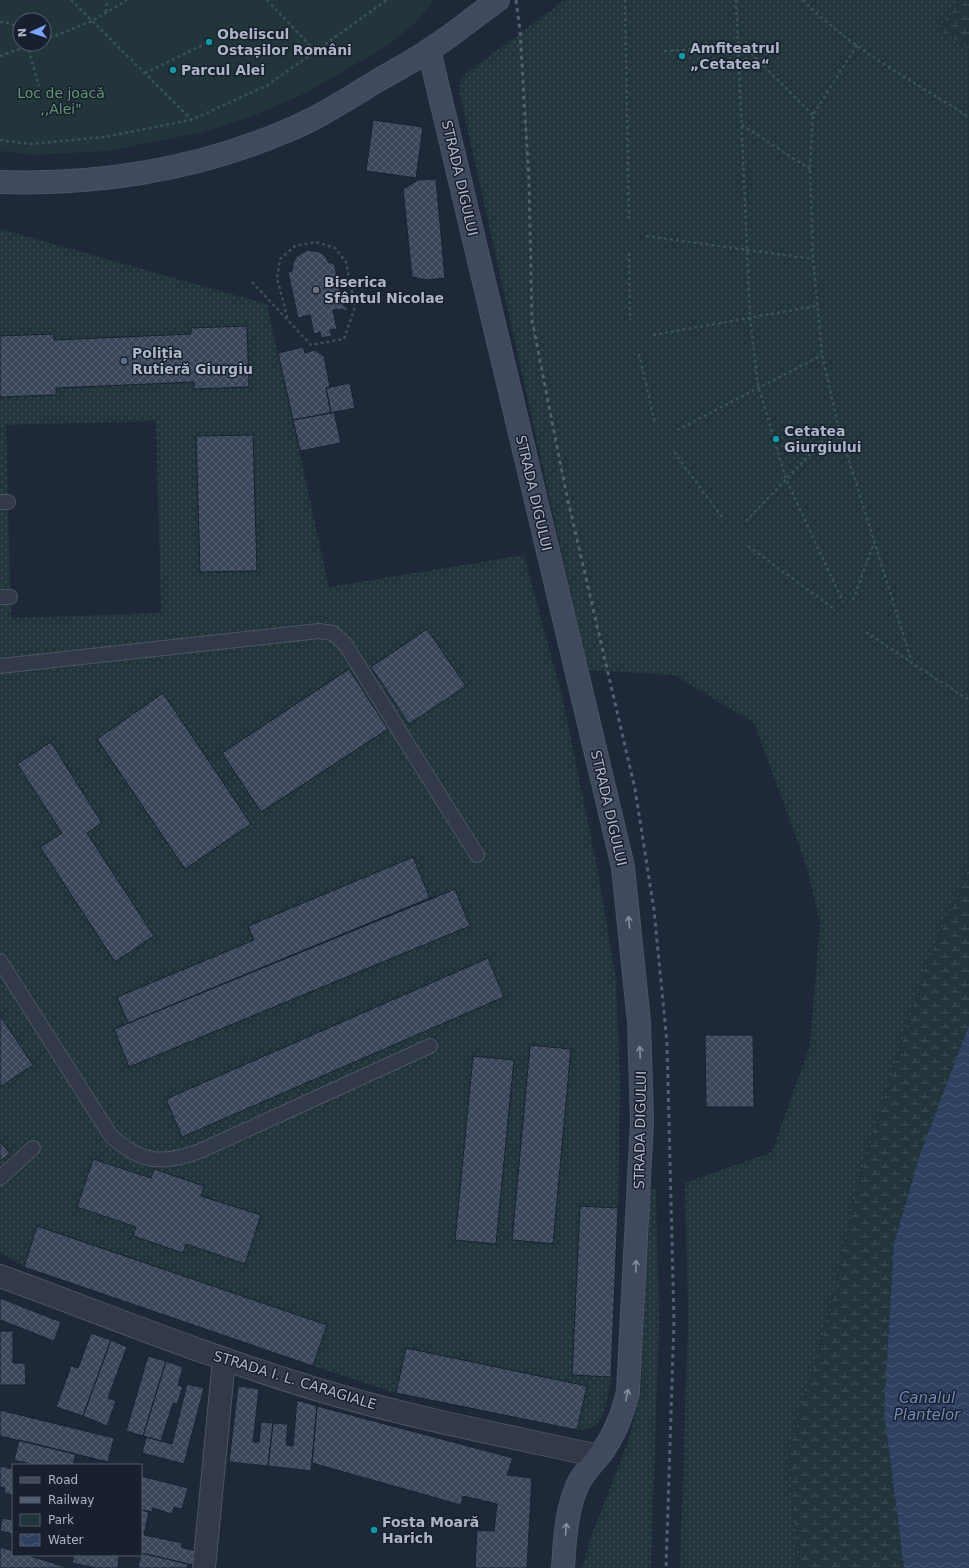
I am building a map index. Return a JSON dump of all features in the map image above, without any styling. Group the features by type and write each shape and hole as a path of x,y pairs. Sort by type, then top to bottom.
{"street":[{"path":"0,182 76,182 128,177 223,154 285,132 316,117 429,50 493,1"},
{"name":"STRADA DIGULUI","path":"429,50 623,867 639,1022 642,1121 628,1392 614,1432 586,1471 572,1499 567,1521 563,1568"},
{"name":"STRADA I. L. CARAGIALE","path":"0,1276 224,1359 330,1394 392,1410 598,1456"},
{"path":"204,1568 224,1359"}],"lane":[{"path":"0,666 319,631 334,633 345,644 477,855"},
{"path":"0,961 111,1136 126,1150 142,1157 159,1160 181,1158 200,1151 430,1046"},
{"path":"0,1178 33,1148"}],"path":[{"path":"71,0 191,120"},
{"path":"106,13 108,0"},
{"path":"52,37 92,21 127,0"},
{"path":"267,0 316,52"},
{"path":"0,140 31,144 96,137 191,120 268,85 387,0"},
{"path":"625,0 629,219"},
{"path":"736,0 750,317 758,386 786,480 843,602"},
{"path":"803,0 821,18 857,45 969,117"},
{"path":"0,22 8,22 12,24"},
{"path":"145,73 209,42"},
{"path":"857,45 813,115 810,170 816,306 822,355 838,425 912,663"},
{"path":"664,51 745,48 813,115"},
{"path":"0,56 12,51"},
{"path":"30,52 39,86"},
{"path":"742,124 810,170"},
{"path":"646,236 813,259"},
{"path":"252,282 311,345 344,339 355,307 346,262 335,248 316,242 295,246 280,260 277,278 288,320"},
{"path":"629,253 630,320"},
{"path":"654,335 816,306"},
{"path":"639,354 655,423"},
{"path":"677,430 758,386 822,355"},
{"path":"746,521 838,425"},
{"path":"674,452 724,520"},
{"path":"853,600 874,543"},
{"path":"748,546 834,608"},
{"path":"866,632 969,700"}],"green space":[{"name":"Parcul Alei","path":"0,0 434,0 416,22 387,46 304,94 245,119 199,133 108,151 31,155 0,151"},
{"name":"Cetatea Giurgiului","path":"565,0 961,0 938,30 969,48 969,867 926,966 862,1169 830,1311 789,1452 798,1568 680,1568 688,1321 685,1183 772,1152 810,1045 820,923 807,867 754,723 674,675 588,670 459,91 460,81 467,73"},
{"path":"961,0 969,0 969,48 938,30"},
{"path":"0,229 267,304 329,587 524,555 563,700 597,867 616,980 620,1083 618,1208 580,1206 572,1375 611,1377 603,1413 599,1421 594,1426 586,1430 577,1430 586,1386 406,1348 396,1393 313,1366 327,1325 38,1226 24,1267 0,1252 0,1161 10,1154 0,1141 0,1087 33,1065 0,1015 0,397 56,395 56,388 194,382 194,389 249,387 247,326 191,328 191,334 54,340 53,334 0,336","holes":["156,421 161,613 11,618 6,425","253,435 256,571 200,572 196,436","348,669 387,729 261,812 223,753","163,694 251,824 185,869 97,739","51,743 102,823 87,833 154,936 115,962 40,847 62,833 17,764","413,857 430,898 455,889 470,926 129,1066 114,1029 128,1023 117,997 254,940 248,926","487,958 504,997 182,1137 166,1099","530,1046 571,1050 553,1244 512,1240","473,1057 514,1061 496,1244 455,1239","93,1159 151,1178 155,1169 204,1186 201,1196 261,1216 245,1264 186,1244 183,1253 133,1236 136,1227 77,1207"]},
{"path":"969,867 969,1025 920,1154 894,1244 884,1411 904,1568 798,1568 789,1452 830,1311 862,1169 926,966"},
{"path":"656,1189 659,1322 651,1568 582,1568 591,1537 629,1439 641,1391 649,1190"}],"water":[{"name":"Canalul Plantelor","path":"969,1025 969,1568 904,1568 884,1411 894,1244 920,1154"}],"building":[{"path":"373,120 423,127 416,178 366,171"},
{"path":"436,179 445,278 427,280 412,277 403,189 418,180"},
{"name":"Biserica Sfântul Nicolae","path":"308,250 320,252 326,257 329,263 334,263 343,305 348,308 346,311 341,309 333,310 337,329 330,330 332,336 321,338 320,332 314,334 310,315 298,318 288,272 292,271 293,263 297,256"},
{"name":"Poliția Rutieră Giurgiu","path":"247,326 249,387 194,389 194,382 56,388 56,395 0,397 0,336 54,334 54,340 191,334 191,328"},
{"path":"303,347 305,353 315,350 324,356 330,387 326,388 331,413 293,420 278,353"},
{"path":"350,383 355,408 331,413 326,388"},
{"path":"334,412 341,443 300,451 293,420"},
{"path":"253,435 257,571 200,572 196,436"},
{"path":"427,629 466,686 409,724 371,667"},
{"path":"349,669 388,729 261,812 222,753"},
{"path":"163,693 251,824 185,869 97,739"},
{"path":"51,742 102,823 87,833 154,936 115,962 40,847 62,833 17,764"},
{"path":"413,857 430,898 128,1023 117,997 254,940 248,926"},
{"path":"455,889 470,926 129,1067 114,1029"},
{"path":"488,958 504,997 182,1137 166,1099"},
{"path":"0,1015 33,1065 0,1087"},
{"path":"705,1035 753,1035 754,1107 706,1107"},
{"path":"530,1045 571,1049 553,1244 512,1240"},
{"path":"473,1056 514,1060 496,1244 455,1240"},
{"path":"0,1141 10,1154 0,1161"},
{"path":"93,1159 151,1178 154,1169 204,1186 201,1196 261,1215 245,1264 186,1244 183,1253 133,1236 136,1227 77,1207"},
{"path":"580,1206 618,1208 611,1377 572,1375"},
{"path":"37,1226 327,1325 313,1366 24,1267"},
{"path":"0,1298 61,1322 54,1341 0,1320"},
{"path":"0,1331 13,1331 13,1363 25,1363 26,1385 0,1385"},
{"path":"91,1333 111,1340 83,1416 56,1407 71,1366 78,1368"},
{"path":"111,1340 127,1347 108,1398 116,1401 107,1426 83,1416"},
{"path":"406,1348 587,1386 577,1430 396,1393"},
{"path":"148,1356 166,1361 143,1436 126,1431"},
{"path":"166,1361 183,1367 178,1385 183,1387 177,1404 173,1403 161,1441 143,1436"},
{"path":"187,1384 204,1388 184,1464 142,1453 146,1437 172,1444"},
{"path":"238,1386 259,1389 253,1442 259,1442 261,1422 273,1423 268,1466 229,1462"},
{"path":"297,1400 317,1406 311,1471 268,1466 273,1423 288,1424 286,1445 293,1446"},
{"path":"317,1406 513,1458 507,1475 532,1478 527,1568 475,1568 477,1530 494,1531 497,1504 463,1496 461,1505 312,1463"},
{"path":"0,1410 114,1438 108,1462 0,1436"},
{"path":"19,1440 76,1454 73,1464 31,1464 14,1460"},
{"path":"0,1466 12,1469 12,1495 4,1493 5,1488 0,1487"},
{"path":"142,1476 188,1488 182,1509 174,1507 172,1514 153,1508 152,1512 142,1510"},
{"path":"142,1510 149,1512 144,1535 183,1543 181,1547 195,1551 193,1565 142,1553"},
{"path":"2,1518 12,1520 12,1534 0,1531"},
{"path":"0,1547 12,1551 12,1556 30,1556 69,1568 0,1568"},
{"path":"142,1553 188,1564 187,1568 138,1568"},
{"path":"74,1556 119,1556 118,1568 95,1568 72,1563"}],"railway":[{"path":"516,0 520,31 529,181 532,320 566,492 635,789 654,910 667,1043 674,1321 666,1568"}],"place":[{"name":"Obeliscul Ostașilor Români","path":"209,42"},
{"name":"Amfiteatrul „Cetatea“","path":"682,56"},
{"name":"Parcul Alei","path":"173,70"},
{"name":"Biserica Sfântul Nicolae","path":"316,290"},
{"name":"Poliția Rutieră Giurgiu","path":"124,361"},
{"name":"Cetatea Giurgiului","path":"776,439"},
{"name":"Fosta Moară Harich","path":"374,1530"}],"park label":[{"name":"Loc de joacă ,,Alei\"","path":"61,102"}]}
